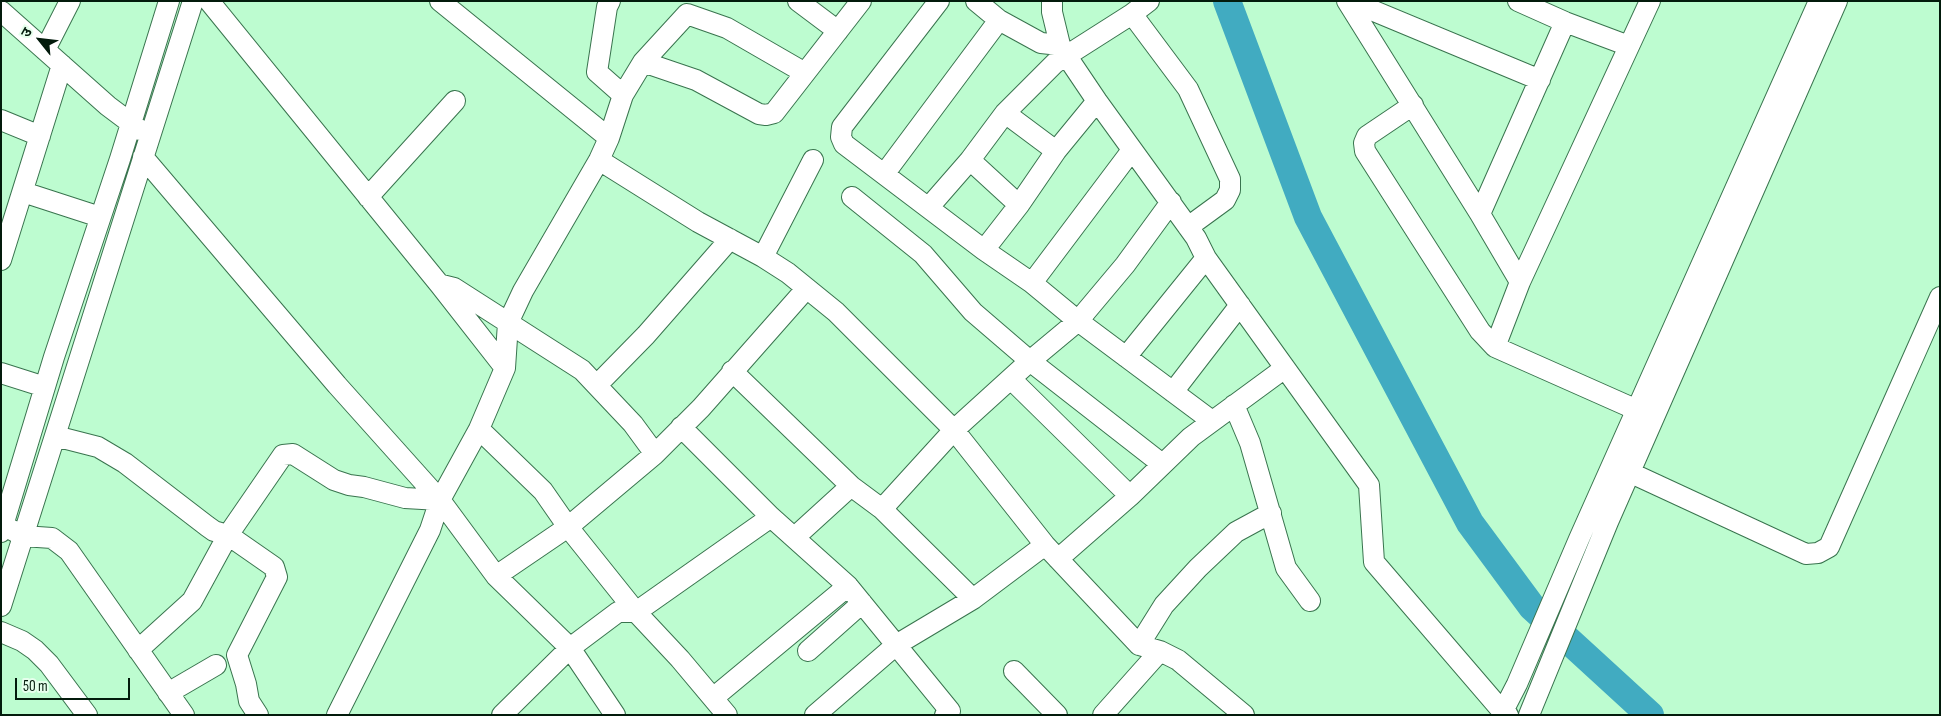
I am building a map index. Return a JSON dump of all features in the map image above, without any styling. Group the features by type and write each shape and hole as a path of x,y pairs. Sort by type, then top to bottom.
{"street":[{"path":"45,50 70,1"},
{"path":"169,1 2,527 23,536 52,538 69,551 184,715"},
{"path":"1,606 193,1"},
{"path":"209,1 440,284 505,368"},
{"path":"440,1 608,138"},
{"path":"798,1 838,31"},
{"path":"643,62 696,80 759,114 774,113 861,1"},
{"path":"939,1 842,127 840,137 844,144 984,250 1032,283 1078,321 1212,421"},
{"path":"976,1 999,20 1041,43 1063,50"},
{"path":"1052,1 1052,12 1063,50 1097,101 1171,202 1206,258 1369,485 1374,562 1504,714 1579,540 1819,1"},
{"path":"929,207 970,160 1005,113 1055,63 1063,50 1132,14 1149,1"},
{"path":"1518,1 1565,22 1629,46"},
{"path":"1495,347 1520,282 1650,1"},
{"path":"1529,715 1608,522 1838,1"},
{"path":"606,3 597,72 623,95"},
{"path":"1349,4 1362,6 1540,80"},
{"path":"1349,4 1413,105 1520,282"},
{"path":"1,11 108,106 150,137"},
{"path":"337,715 430,530 440,500 479,429 505,368 508,322 523,291 599,160 623,95 643,62 687,14 727,28 805,73"},
{"path":"1132,14 1188,89 1230,179 1230,190 1225,200 1188,227"},
{"path":"884,174 999,20"},
{"path":"1480,214 1565,22"},
{"path":"1,260 62,65"},
{"path":"368,197 455,101"},
{"path":"984,250 1019,205 1056,151 1097,101"},
{"path":"1413,105 1367,136 1364,143 1365,151 1480,331 1495,347 1637,410"},
{"path":"1005,113 1056,151"},
{"path":"1,120 40,136"},
{"path":"1032,283 1132,150"},
{"path":"143,157 336,385 440,500 496,576 570,648 615,715"},
{"path":"599,160 698,222 730,238 788,273 836,312 954,430 1052,552 1139,646 1160,651 1178,660 1233,711"},
{"path":"763,257 813,160"},
{"path":"970,160 1019,205"},
{"path":"22,192 100,217"},
{"path":"852,197 923,254 973,312 1030,361 1162,464"},
{"path":"882,509 954,430 1030,361 1078,321 1125,265 1171,202"},
{"path":"597,385 646,335 730,238"},
{"path":"1126,357 1206,258"},
{"path":"440,284 454,288 582,370 633,424 655,454"},
{"path":"496,576 568,527 655,454 701,408 806,289"},
{"path":"1631,473 1806,554 1818,552 1829,547 1940,297"},
{"path":"1173,392 1240,305"},
{"path":"815,715 896,646 1052,552 1130,496 1162,464 1212,421 1285,368"},
{"path":"732,371 851,486 882,509 973,599"},
{"path":"1,373 45,387"},
{"path":"1011,379 1130,496"},
{"path":"1234,405 1250,444 1286,568 1310,601"},
{"path":"681,427 772,517 848,586 950,711 945,715"},
{"path":"479,429 543,492 568,527 636,612 727,715"},
{"path":"55,436 98,447 118,459 214,531 228,535 266,560 276,572 277,577 237,655 249,701 258,715"},
{"path":"138,650 192,600 228,535 283,455 287,453 293,454 334,480 349,485 405,498 440,500"},
{"path":"795,537 851,486"},
{"path":"1139,646 1164,605 1198,568 1236,532 1271,513"},
{"path":"502,715 570,648 618,612 636,612 772,517"},
{"path":"713,698 848,586"},
{"path":"808,651 862,603"},
{"path":"1,632 22,641 35,650 49,664 87,715"},
{"path":"1103,715 1160,651"},
{"path":"168,693 216,665"},
{"path":"1014,671 1057,715"}],"waterway":[{"path":"1227,1 1308,217 1470,523 1532,607 1650,715"}]}
